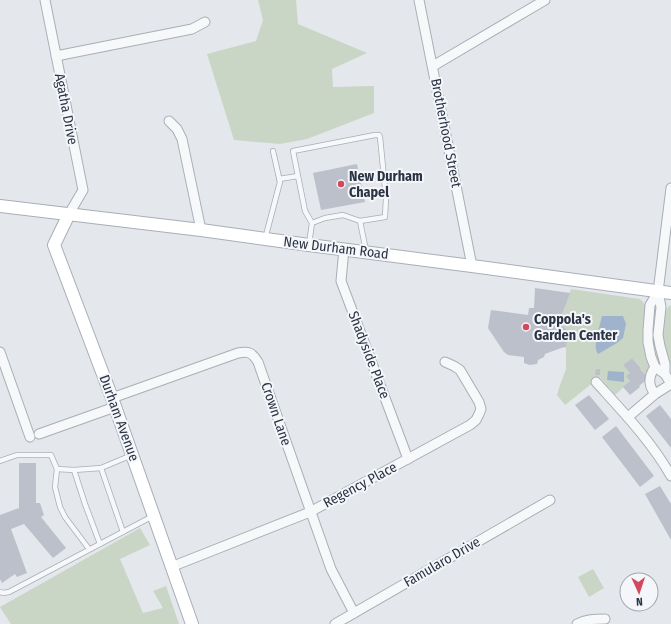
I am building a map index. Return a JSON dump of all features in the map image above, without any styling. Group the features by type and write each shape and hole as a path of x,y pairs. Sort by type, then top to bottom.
{"main road":[{"name":"New Durham Road","path":"0,206 201,230 671,293"},
{"name":"Durham Avenue","path":"69,214 54,245 113,402 192,624"}],"street":[{"name":"Agatha Drive","path":"45,0 83,190 69,214"},
{"name":"Brotherhood Street","path":"419,0 472,266"},
{"path":"433,66 545,0"},
{"path":"56,56 192,29 205,22"},
{"path":"169,121 177,129 182,139 201,230"},
{"path":"665,374 665,364 658,335 661,307 658,292 671,188"},
{"name":"Shadyside Place","path":"344,249 341,281 408,459"},
{"path":"628,417 655,394 671,384 665,374 655,367 650,349 648,330 650,305 658,292"},
{"path":"0,352 30,437"},
{"name":"Crown Lane","path":"39,434 113,402 238,353 250,353 258,362 331,569 354,613"},
{"name":"Regency Place","path":"172,567 310,512 470,425 476,420 481,409 479,402 460,370 445,362"},
{"path":"655,367 651,372 649,379 649,384 655,394"},
{"path":"596,382 628,417 658,455 671,476"},
{"name":"Famularo Drive","path":"335,624 550,500"},
{"path":"577,624 582,621 604,619"}],"lane":[{"path":"309,245 312,223 305,211 293,151 375,134 379,135 386,198 385,217 360,221 342,215 325,218 312,223"},
{"path":"265,239 280,182 273,151"},
{"path":"279,179 298,176"},
{"path":"360,221 366,252"},
{"path":"0,462 17,456 51,455 57,469 55,487 60,507 65,517 89,549"},
{"path":"57,469 74,470 101,468 132,455"},
{"path":"101,468 123,532"},
{"path":"74,470 100,544"},
{"path":"0,592 9,592 154,516"}],"green space":[{"path":"258,0 296,0 298,24 367,53 332,69 333,87 374,86 374,113 307,139 280,144 234,140 207,54 256,41 263,20"},
{"path":"571,289 640,299 646,307 650,361 646,376 640,369 641,367 632,358 623,365 630,373 627,376 630,381 615,395 600,377 565,405 557,395 566,369 567,342 567,330 559,319"},
{"path":"671,305 671,366 664,343 663,325 666,310"},
{"path":"655,308 657,309 660,361 657,363 651,341"},
{"path":"140,528 150,545 120,559 143,613 163,608 153,591 166,586 179,624 11,624 0,607"},
{"path":"593,569 604,588 589,597 578,577"}],"water":[{"path":"602,316 623,316 626,324 623,338 598,354 596,350 596,341"},
{"path":"608,371 624,372 624,382 607,380"}],"building":[{"path":"357,164 365,202 321,210 313,173"},
{"name":"Coppola's Garden Center","path":"535,288 570,293 559,319 567,330 567,342 566,347 545,354 544,357 538,360 537,364 530,365 524,363 524,357 508,355 504,352 488,328 491,310 528,315 529,308 534,308"},
{"path":"632,358 646,376 645,381 639,386 640,387 630,395 623,387 630,381 626,376 630,373 623,365"},
{"path":"596,369 600,369 600,375 595,375"},
{"path":"589,395 609,419 595,430 575,405"},
{"path":"660,405 671,419 671,448 646,416"},
{"path":"616,426 654,476 640,487 602,437"},
{"path":"19,463 36,463 36,503 40,503 44,515 41,517 66,548 53,558 24,524 11,529 27,573 17,577 15,574 2,583 0,579 0,515 19,508"},
{"path":"660,486 671,504 671,540 645,494"}],"place":[{"name":"New Durham Chapel","path":"341,184"},
{"name":"Coppola's Garden Center","path":"526,327"}]}
